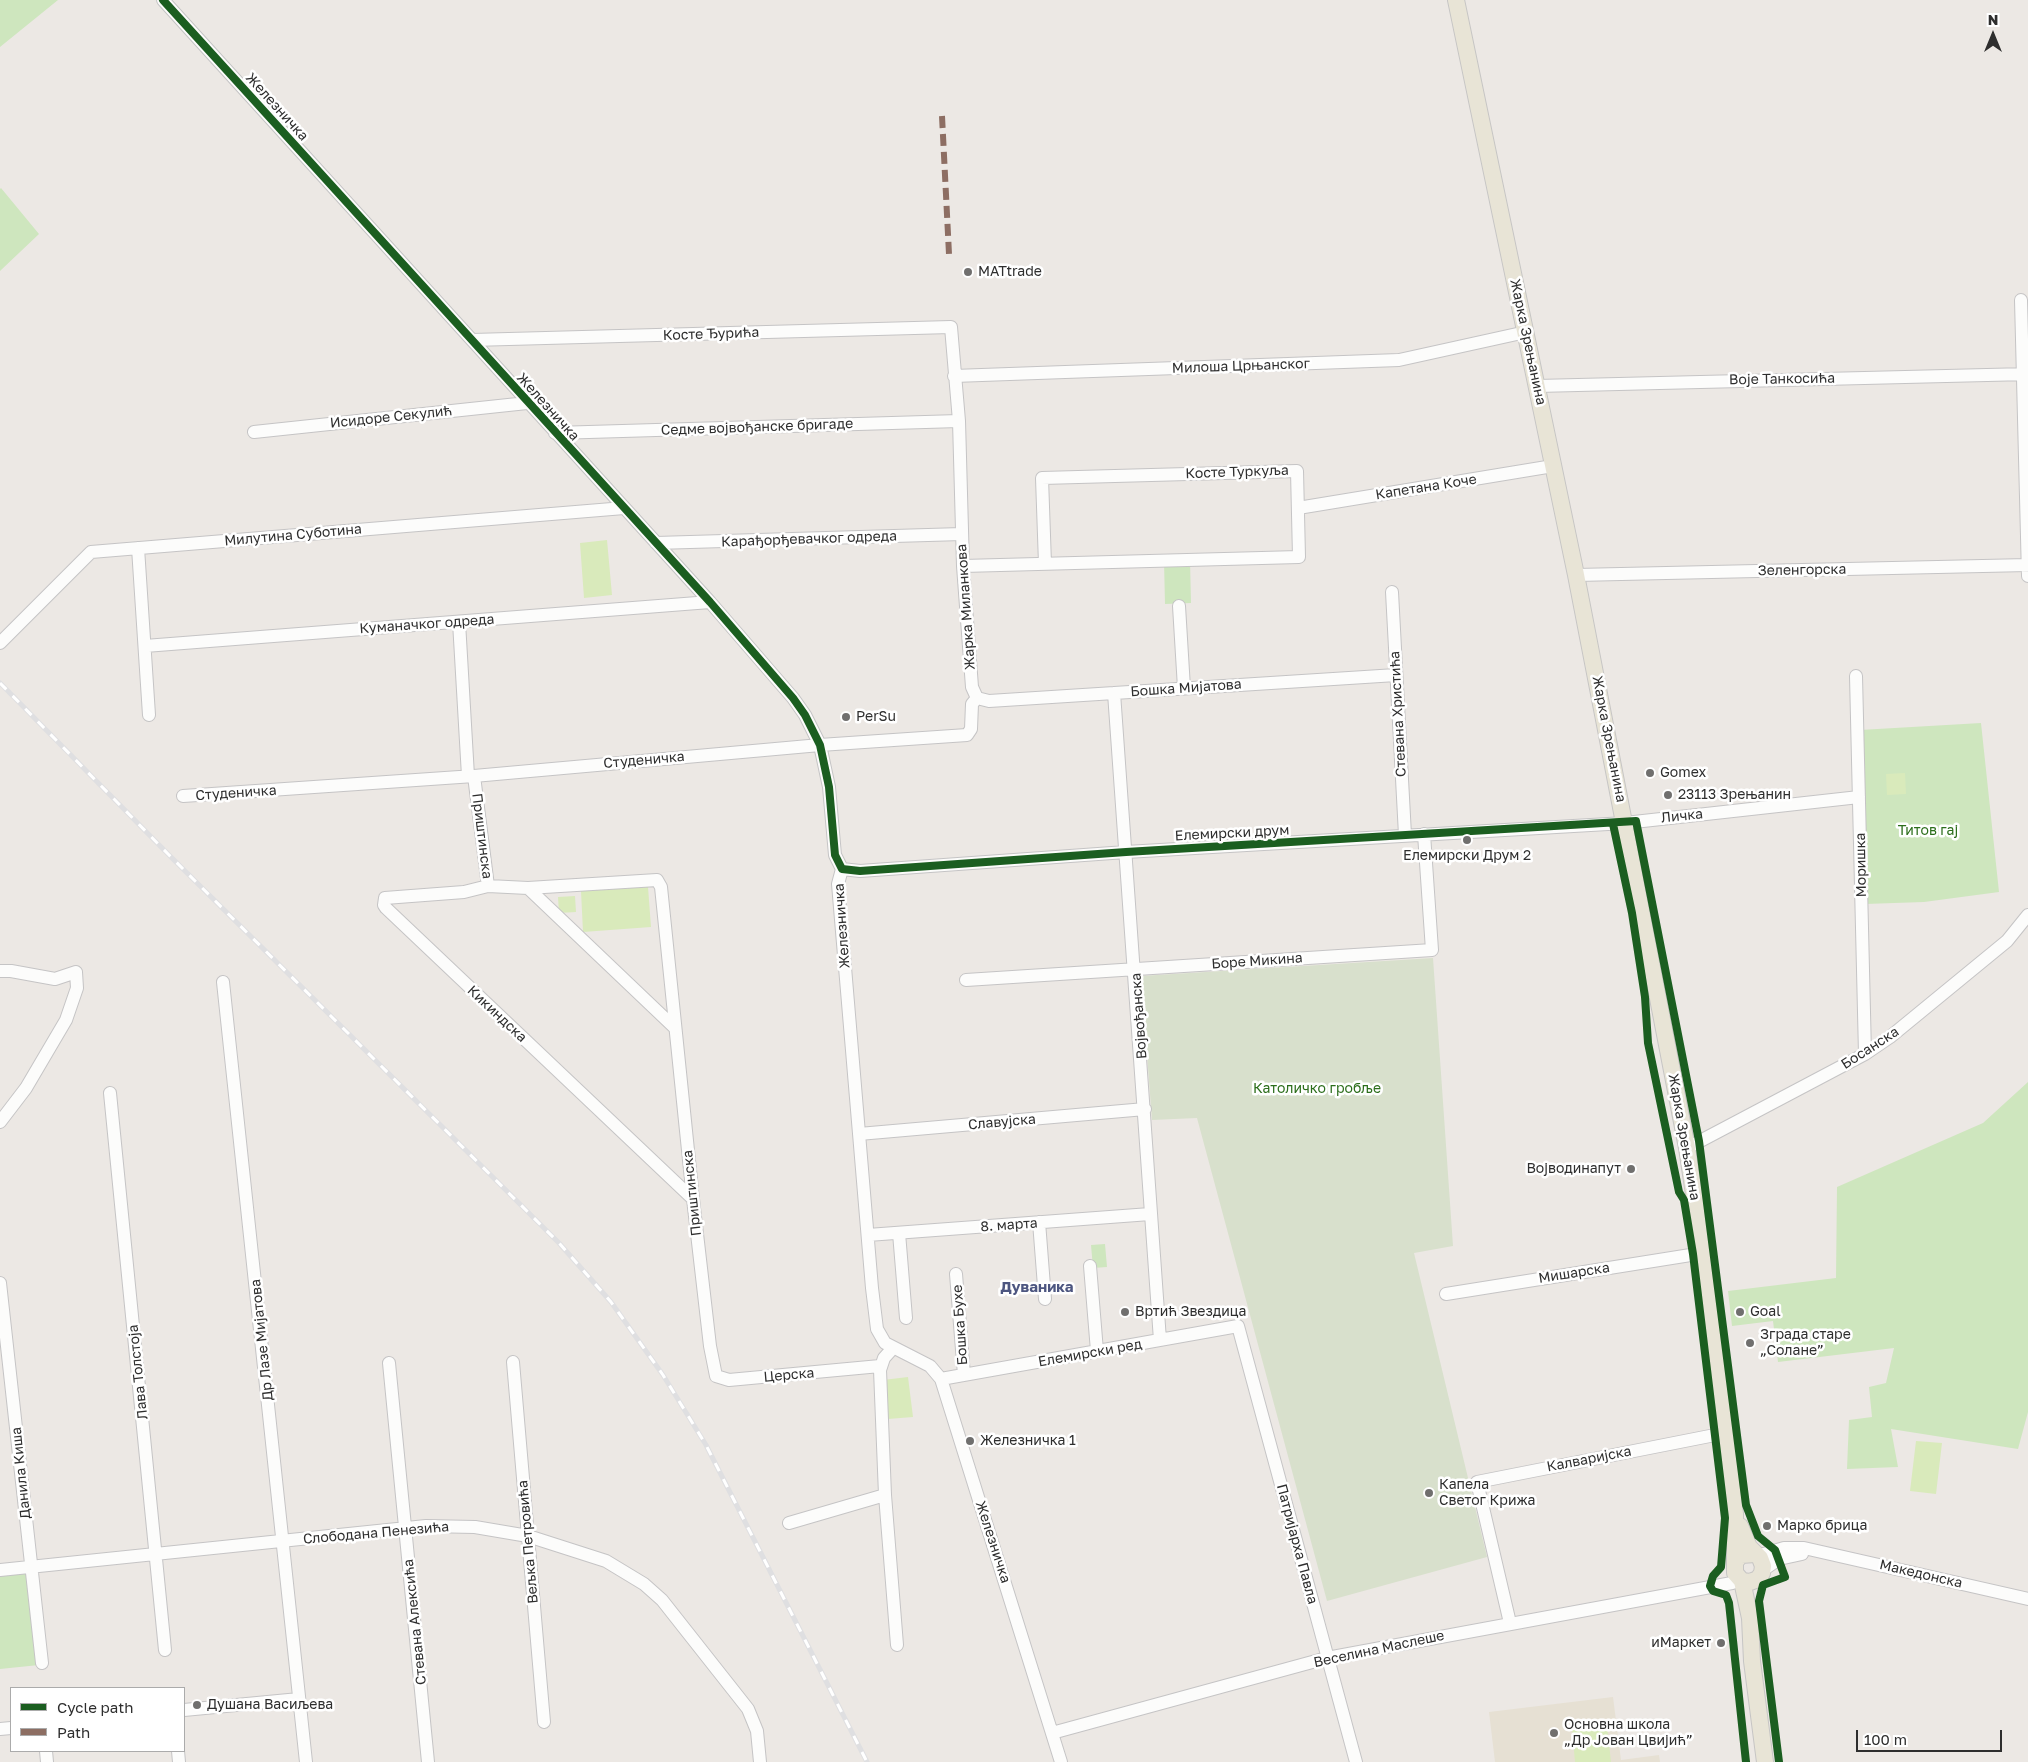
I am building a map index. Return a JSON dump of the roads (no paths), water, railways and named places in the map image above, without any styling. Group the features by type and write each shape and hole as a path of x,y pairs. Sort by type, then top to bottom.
{"main road":[{"name":"Жарка Зрењанина","path":"1456,0 1576,575 1688,1148 1735,1514 1738,1573 1750,1618"},
{"name":"Жарка Зрењанина","path":"1735,1514 1749,1547 1759,1564 1750,1618 1752,1662 1765,1762"},
{"path":"1741,1555 1759,1564 1750,1582 1738,1573 1741,1555"}],"street":[{"name":"Железничка","path":"163,0 554,433 710,602 793,698 820,744 829,787 835,855 842,869 838,884 876,1322 881,1336 893,1348 930,1366 941,1380 1061,1762"},
{"path":"2022,300 2026,374 2028,576"},
{"name":"Косте Ђурића","path":"472,340 951,327"},
{"name":"Жарка Миланкова","path":"820,744 967,735 971,729 972,704 976,698 972,687 963,566 959,421 951,327"},
{"name":"Милоша Црњанског","path":"954,376 1399,360 1526,332"},
{"name":"Воје Танкосића","path":"1537,386 2026,374"},
{"name":"Исидоре Секулић","path":"254,432 527,403"},
{"name":"Седме војвођанске бригаде","path":"554,433 959,421"},
{"name":"Капетана Коче","path":"1298,508 1553,466"},
{"name":"Косте Туркуља","path":"963,566 1045,564 1299,557 1297,471 1042,478 1045,564"},
{"name":"Милутина Суботина","path":"0,643 90,552 624,508"},
{"name":"Карађорђевачког одреда","path":"656,543 962,534"},
{"path":"138,548 149,715"},
{"name":"Зеленгорска","path":"1576,575 2028,565"},
{"name":"Стевана Христића","path":"1392,592 1405,835"},
{"name":"Куманачког одреда","path":"144,646 710,602"},
{"path":"1179,606 1184,688"},
{"path":"459,622 471,776"},
{"name":"Бошка Мијатова","path":"976,698 989,700 1396,675"},
{"name":"Моришка","path":"1856,676 1865,1054"},
{"name":"Војвођанска","path":"1114,693 1136,969 1150,1214 1160,1340"},
{"name":"Студеничка","path":"183,796 471,776 820,744"},
{"name":"Приштинска","path":"471,776 488,886 528,888 657,880 661,887 693,1199 712,1358"},
{"name":"Личка","path":"1625,823 1859,797"},
{"name":"Елемирски друм","path":"842,869 860,871 1126,852 1625,823"},
{"name":"Боре Микина","path":"966,980 1432,950 1424,834"},
{"name":"Кикиндска","path":"488,886 447,894 387,896 384,900 384,905 693,1199"},
{"path":"528,888 675,1028"},
{"name":"Босанска","path":"1688,1148 1865,1054 1890,1037 2007,941 2028,915"},
{"path":"0,972 11,971 55,979 76,972 77,988 66,1020 26,1088 0,1122"},
{"name":"Др Лазе Мијатова","path":"223,982 299,1698"},
{"name":"Лава Толстоја","path":"110,1093 166,1650"},
{"name":"Славујска","path":"859,1134 1145,1110"},
{"name":"8. марта","path":"868,1236 1150,1214"},
{"path":"1039,1222 1045,1299"},
{"path":"899,1233 906,1318"},
{"name":"Мишарска","path":"1446,1294 1702,1253"},
{"path":"1090,1266 1097,1351"},
{"name":"Бошка Бухе","path":"956,1274 964,1375"},
{"name":"Данила Киша","path":"0,1283 42,1663"},
{"name":"Елемирски ред","path":"941,1380 1238,1326"},
{"name":"Патријарха Павла","path":"1238,1326 1356,1762"},
{"path":"893,1348 880,1366 885,1495 897,1645"},
{"name":"Церска","path":"712,1358 716,1376 729,1380 880,1366"},
{"name":"Вељка Петровића","path":"513,1362 544,1722"},
{"name":"Стевана Алексића","path":"389,1363 428,1762"},
{"name":"Калваријска","path":"1510,1623 1477,1482 1725,1433"},
{"path":"789,1522 885,1495"},
{"name":"Слободана Пенезића","path":"0,1570 406,1528 461,1526 528,1536 606,1561 644,1584 662,1600 748,1709 758,1732 760,1762"},
{"name":"Македонска","path":"1759,1564 1814,1551 2028,1599"},
{"name":"Веселина Маслеше","path":"1052,1733 1327,1658 1710,1586 1738,1573"},
{"path":"185,1710 299,1698 306,1762"}],"railway":[{"path":"0,683 169,855 559,1243 611,1302 663,1375 706,1445 867,1762"}],"place":[{"name":"MATtrade","path":"968,272"},
{"name":"PerSu","path":"846,717"},
{"name":"Gomex","path":"1650,773"},
{"name":"23113 Зрењанин","path":"1668,795"},
{"name":"Елемирски Друм 2","path":"1467,840"},
{"name":"Војводинапут","path":"1631,1169"},
{"name":"Вртић Звездица","path":"1125,1312"},
{"name":"Goal","path":"1740,1312"},
{"name":"Зграда старе „Солане”","path":"1750,1343"},
{"name":"Железничка 1","path":"970,1441"},
{"name":"Капела Светог Крижа","path":"1429,1493"},
{"name":"Марко брица","path":"1767,1526"},
{"name":"иМаркет","path":"1721,1643"},
{"name":"Душана Васиљева","path":"197,1705"},
{"name":"Основна школа „Др Јован Цвијић”","path":"1554,1733"}],"district":[{"name":"Дуваника","path":"1037,1287"}],"park label":[{"name":"Титов гај","path":"1928,831"},
{"name":"Католичко гробље","path":"1317,1089"}]}
